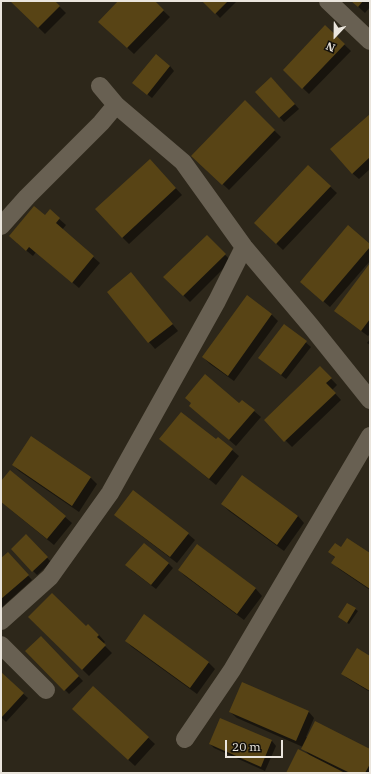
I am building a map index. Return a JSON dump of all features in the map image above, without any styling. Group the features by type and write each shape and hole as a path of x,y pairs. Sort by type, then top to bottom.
{"street":[{"path":"328,1 370,41"},
{"path":"100,86 116,105 183,162 244,247 310,325 370,400"},
{"path":"1,226 116,105"},
{"path":"1,621 50,577 110,493 217,301 244,247"},
{"path":"186,740 232,670 370,436"},
{"path":"1,645 46,690"}],"building":[{"path":"10,1 55,1 60,6 38,28"},
{"path":"118,1 155,1 164,10 127,48 98,22"},
{"path":"202,1 228,1 215,14"},
{"path":"351,1 363,1 358,7"},
{"path":"325,25 345,44 302,89 283,70"},
{"path":"156,54 170,66 147,95 132,83"},
{"path":"271,77 295,104 279,118 255,92"},
{"path":"245,100 275,130 222,185 191,156"},
{"path":"370,114 370,157 352,174 330,149"},
{"path":"150,159 176,188 122,238 95,209"},
{"path":"308,165 331,186 276,244 254,223"},
{"path":"34,206 45,215 50,209 60,218 56,223 94,256 72,283 29,247 26,251 9,236"},
{"path":"348,225 370,244 370,247 323,302 300,282"},
{"path":"207,235 226,254 183,296 163,277"},
{"path":"370,263 370,319 361,331 334,311"},
{"path":"131,272 173,324 148,343 107,292"},
{"path":"247,295 272,314 228,376 202,357"},
{"path":"284,324 307,341 281,375 258,358"},
{"path":"320,366 332,378 326,383 336,393 284,442 264,420"},
{"path":"205,374 239,403 242,400 255,410 229,440 189,406 191,403 185,398"},
{"path":"181,412 216,439 218,437 233,449 209,479 159,439"},
{"path":"31,436 91,477 72,506 12,465"},
{"path":"10,470 66,516 47,539 1,502 1,481"},
{"path":"242,475 298,516 277,545 221,504"},
{"path":"133,490 189,533 170,557 114,515"},
{"path":"26,534 48,557 32,572 11,549"},
{"path":"347,538 370,553 370,589 331,563 335,557 328,552 335,543 341,547"},
{"path":"144,543 169,563 151,585 125,565"},
{"path":"197,544 256,588 237,614 178,570"},
{"path":"8,552 29,575 1,599 1,558"},
{"path":"52,593 86,626 88,624 99,635 97,637 106,645 82,670 28,617"},
{"path":"347,603 356,608 347,623 338,617"},
{"path":"144,614 209,662 190,688 125,641"},
{"path":"41,636 79,676 64,691 25,651"},
{"path":"357,648 370,656 370,691 341,674"},
{"path":"1,672 24,693 1,718"},
{"path":"242,682 309,711 296,741 229,712"},
{"path":"93,686 149,737 128,760 72,709"},
{"path":"220,718 272,740 261,767 209,744"},
{"path":"315,721 370,749 370,764 365,773 350,773 301,749"},
{"path":"298,749 345,773 286,773"}]}
